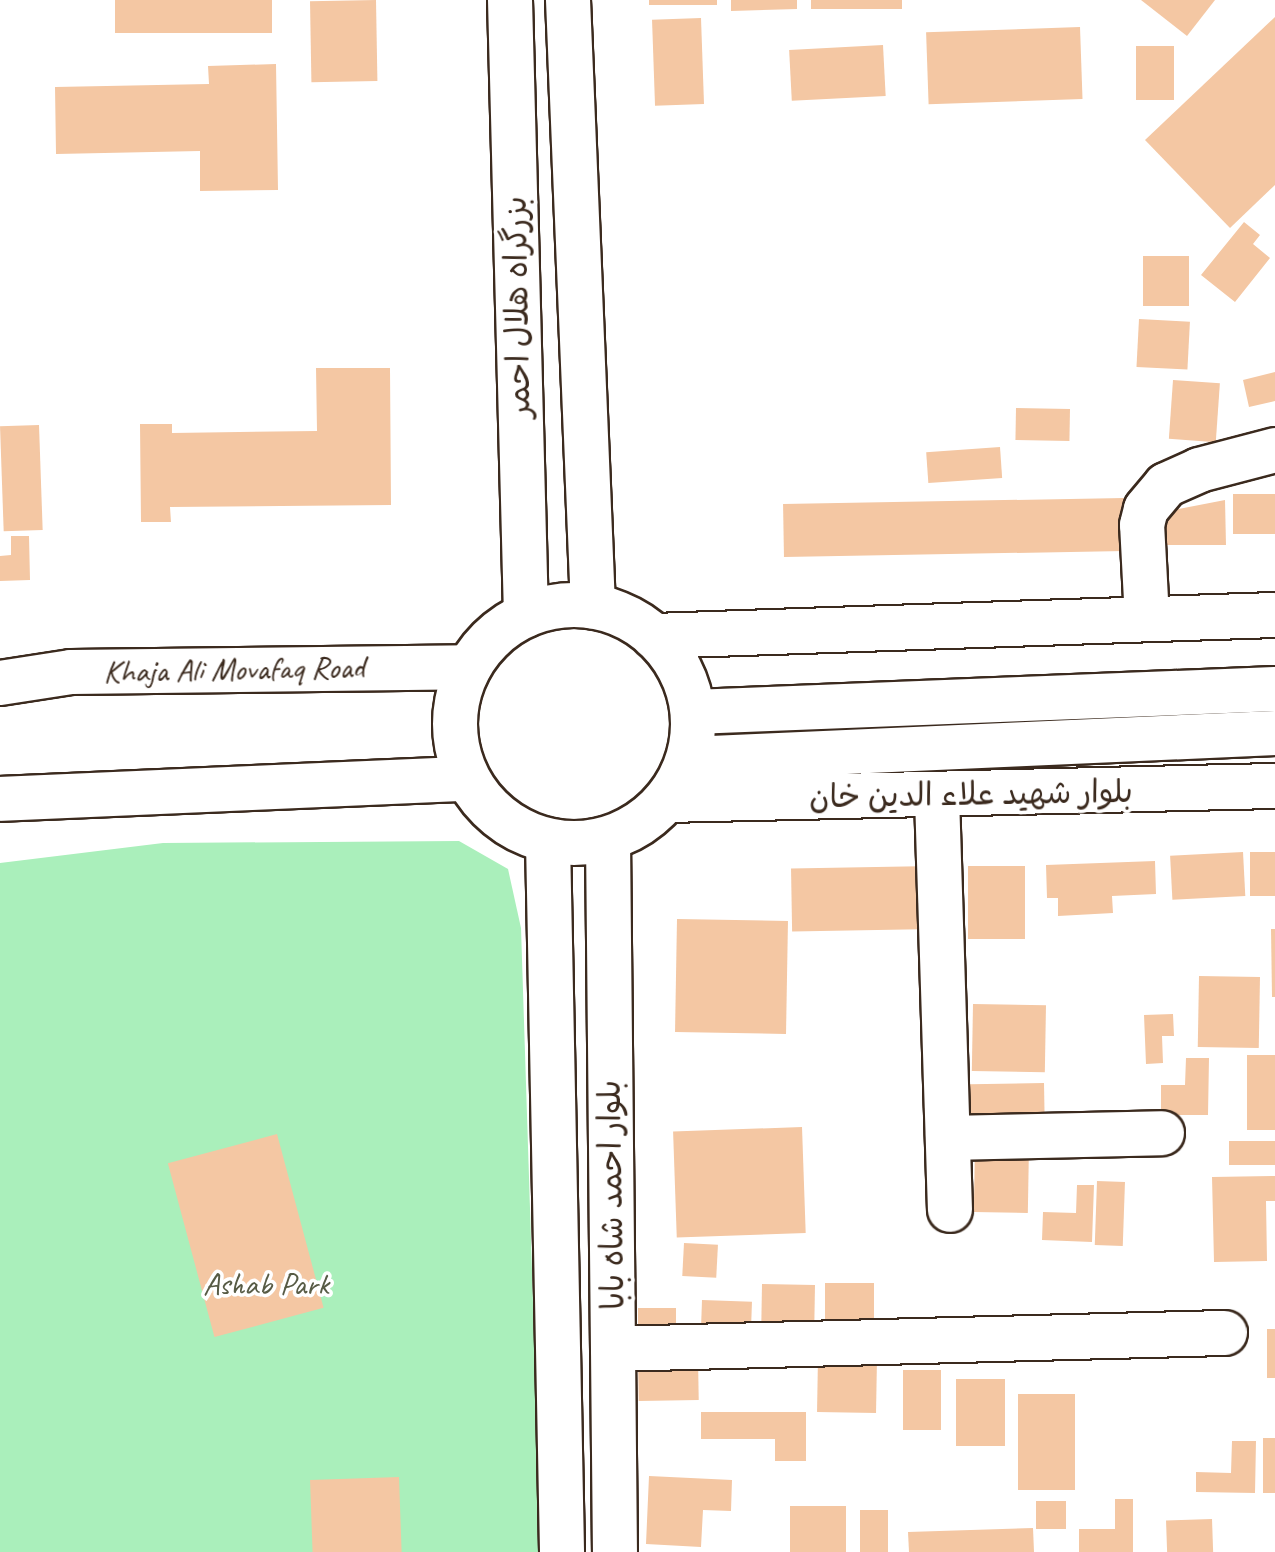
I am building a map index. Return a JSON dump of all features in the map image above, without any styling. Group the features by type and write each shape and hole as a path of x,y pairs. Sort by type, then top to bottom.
{"main road":[{"name":"بزرگراه هلال احمر","path":"510,0 526,615"},
{"name":"بزرگراه هلال احمر","path":"568,0 593,606"},
{"path":"1147,619 1142,525 1146,509 1166,485 1199,470 1275,450"},
{"path":"559,606 593,606 626,617 654,636 677,664 693,712 689,759 666,800 640,824 608,839 548,841 515,829 487,807 467,779 455,742 456,704 469,667 492,636 526,615 559,606"},
{"path":"654,636 1275,615"},
{"name":"Khaja Ali Movafaq Road","path":"0,683 71,672 469,667"},
{"path":"693,712 1275,689"},
{"path":"689,759 1275,733"},
{"path":"0,799 467,779"},
{"name":"بلوار شهید علاء الدین خان","path":"666,800 937,797 1275,786"},
{"path":"937,797 950,1210"},
{"name":"بلوار احمد شاه بابا","path":"608,839 615,1552"},
{"name":"بلوار احمد شاه بابا","path":"548,841 562,1552"},
{"path":"948,1138 1162,1133"},
{"path":"613,1349 1225,1333"}],"green space":[{"name":"Ashab Park","path":"459,841 508,869 521,928 541,1552 0,1552 0,863 163,843"}],"building":[{"path":"115,0 272,0 272,33 115,33"},
{"path":"376,0 377,81 311,82 310,1"},
{"path":"649,0 717,0 717,5 649,5"},
{"path":"731,0 797,0 797,9 731,11"},
{"path":"811,0 902,0 902,9 811,9"},
{"path":"1141,0 1215,0 1187,36"},
{"path":"1275,17 1275,185 1230,228 1145,140"},
{"path":"701,18 704,104 655,106 652,20"},
{"path":"1080,27 1083,99 929,104 926,32"},
{"path":"883,45 886,96 792,101 789,50"},
{"path":"1136,46 1174,46 1174,100 1136,100"},
{"path":"276,64 278,190 200,191 200,151 56,154 55,87 209,84 208,66"},
{"path":"1244,222 1260,235 1253,244 1270,258 1235,302 1201,275"},
{"path":"1143,256 1189,256 1189,306 1143,306"},
{"path":"1139,319 1190,322 1187,370 1136,367"},
{"path":"316,368 390,368 391,505 170,507 171,522 141,522 140,424 172,424 172,433 317,431"},
{"path":"1275,372 1275,401 1249,407 1243,380"},
{"path":"1173,380 1220,383 1216,442 1169,439"},
{"path":"1016,408 1070,409 1069,441 1015,440"},
{"path":"39,425 43,530 4,531 0,426"},
{"path":"1000,447 1002,478 928,483 926,452"},
{"path":"1233,494 1275,494 1275,534 1233,534"},
{"path":"1124,498 1125,551 784,557 783,504"},
{"path":"1225,500 1226,545 1158,545 1158,513"},
{"path":"11,536 29,536 30,580 0,581 0,556 11,555"},
{"path":"1243,852 1245,896 1172,900 1170,856"},
{"path":"1250,852 1275,852 1275,896 1250,896"},
{"path":"1155,861 1156,894 1112,896 1113,913 1058,916 1058,898 1047,898 1046,865"},
{"path":"933,866 934,929 792,931 791,868"},
{"path":"968,866 1025,866 1025,939 968,939"},
{"path":"677,919 788,921 786,1034 675,1032"},
{"path":"1271,929 1275,929 1275,997 1272,997"},
{"path":"1199,976 1260,977 1259,1048 1198,1047"},
{"path":"973,1004 1046,1005 1045,1072 972,1071"},
{"path":"1173,1014 1174,1036 1162,1036 1163,1063 1146,1064 1144,1015"},
{"path":"1247,1055 1275,1055 1275,1130 1247,1130"},
{"path":"1186,1058 1209,1058 1208,1115 1161,1115 1161,1085 1185,1085"},
{"path":"1044,1083 1045,1127 955,1129 954,1085"},
{"path":"802,1127 806,1233 677,1237 673,1132"},
{"path":"277,1134 324,1308 214,1337 168,1163"},
{"path":"1229,1141 1275,1141 1275,1165 1229,1165"},
{"path":"975,1145 1029,1146 1028,1213 974,1212"},
{"path":"1275,1176 1275,1201 1266,1201 1267,1261 1214,1262 1212,1177"},
{"path":"1097,1181 1125,1182 1123,1246 1095,1245"},
{"path":"1077,1185 1094,1185 1092,1242 1042,1240 1043,1212 1076,1213"},
{"path":"684,1243 718,1245 716,1278 682,1276"},
{"path":"825,1283 874,1283 874,1336 825,1336"},
{"path":"762,1284 815,1285 814,1336 761,1335"},
{"path":"702,1300 752,1302 751,1340 701,1338"},
{"path":"638,1308 676,1308 676,1336 638,1336"},
{"path":"1267,1329 1275,1329 1275,1378 1267,1378"},
{"path":"818,1357 877,1358 876,1413 817,1412"},
{"path":"698,1358 699,1400 639,1401 638,1359"},
{"path":"903,1370 941,1370 941,1430 903,1430"},
{"path":"956,1379 1005,1379 1005,1446 956,1446"},
{"path":"1018,1394 1075,1394 1075,1490 1018,1490"},
{"path":"701,1412 806,1412 806,1461 775,1461 775,1439 701,1439"},
{"path":"1263,1438 1275,1438 1275,1493 1263,1493"},
{"path":"1232,1441 1256,1441 1255,1493 1196,1492 1196,1472 1231,1473"},
{"path":"649,1476 732,1480 731,1511 703,1510 701,1547 646,1544"},
{"path":"399,1477 402,1552 313,1552 310,1480"},
{"path":"1115,1499 1133,1499 1133,1552 1079,1552 1079,1529 1115,1529"},
{"path":"1036,1501 1066,1501 1066,1529 1036,1529"},
{"path":"790,1506 846,1506 846,1552 790,1552"},
{"path":"860,1510 888,1510 888,1552 860,1552"},
{"path":"1212,1519 1213,1552 1167,1552 1166,1521"},
{"path":"1033,1528 1034,1552 909,1552 908,1532"}]}
